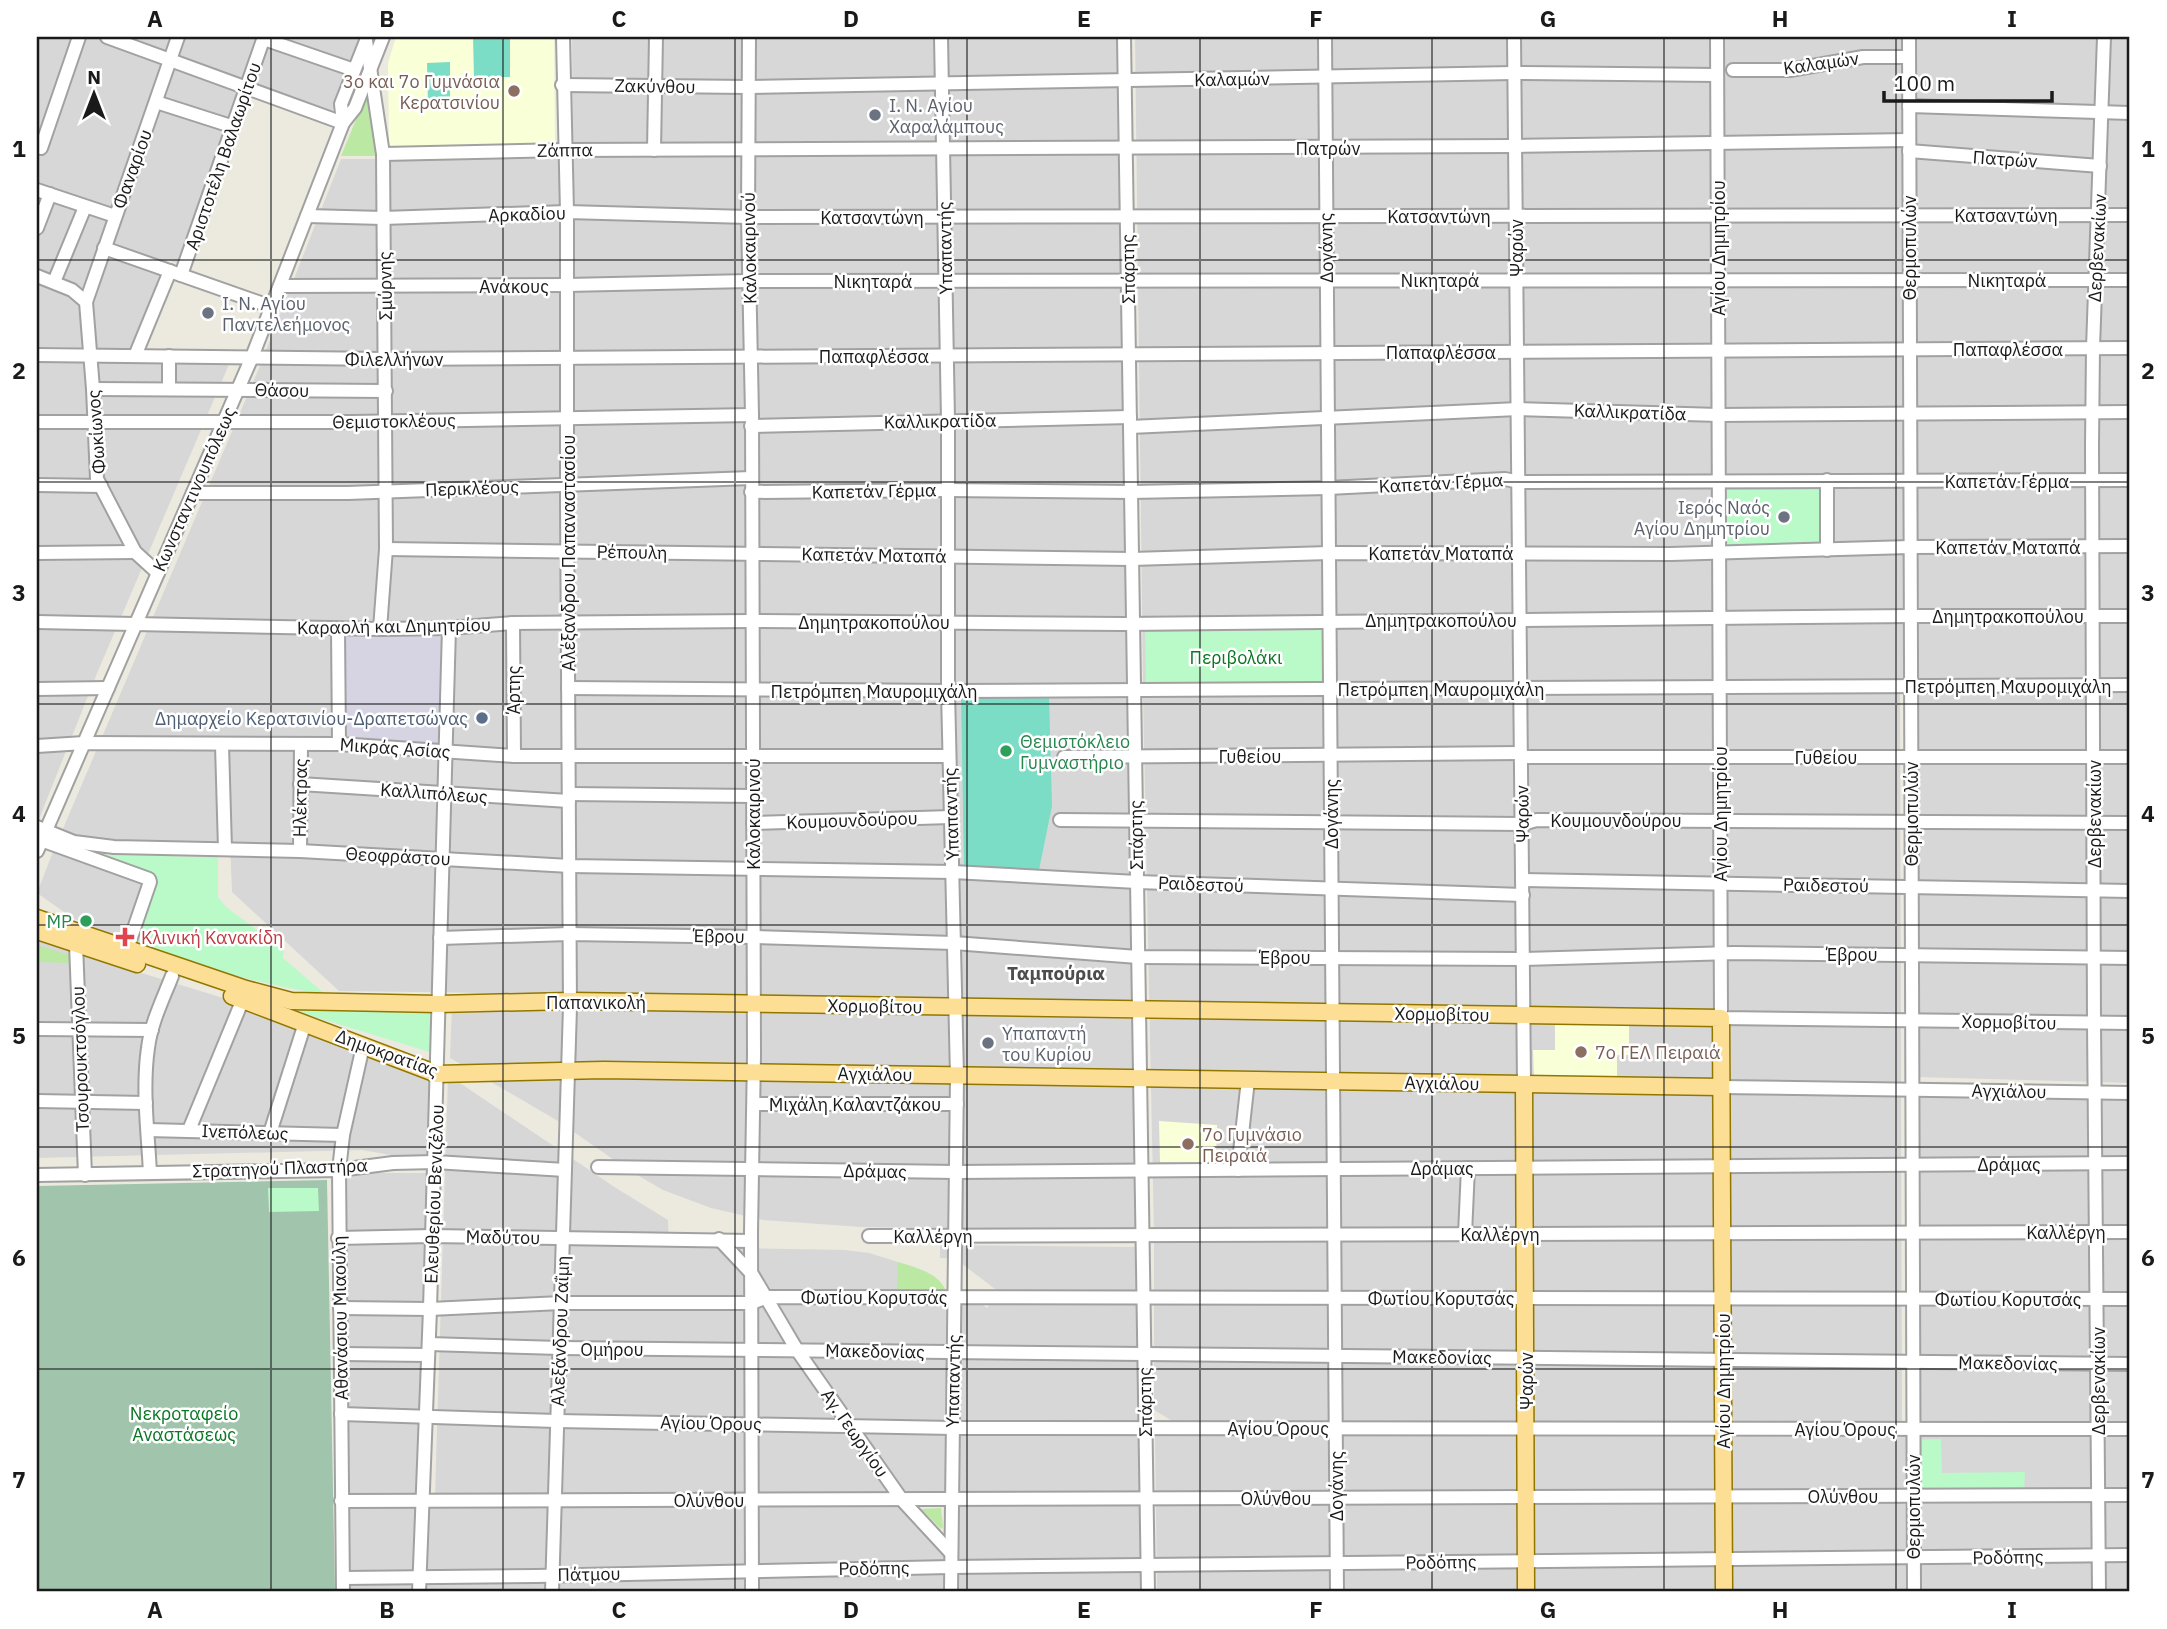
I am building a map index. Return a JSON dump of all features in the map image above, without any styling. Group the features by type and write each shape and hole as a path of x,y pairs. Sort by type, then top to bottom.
{"main road":[{"name":"Δημοκρατίας","path":"37,918 278,999 438,1004"},
{"name":"Δημοκρατίας","path":"37,931 243,999 437,1074 568,1070 754,1073"},
{"name":"Παπανικολή","path":"438,1004 570,1001 754,1004"},
{"name":"Χορμοβίτου","path":"754,1004 1721,1018"},
{"name":"Αγίου Δημητρίου","path":"1721,1018 1724,1592"},
{"name":"Αγχιάλου","path":"754,1073 1721,1087"},
{"name":"Ψαρών","path":"1524,1084 1526,1592"}],"street":[{"path":"41,148 79,37"},
{"path":"107,37 343,123"},
{"name":"Φαναρίου","path":"86,302 178,37"},
{"name":"Κωνσταντινουπόλεως","path":"40,838 252,358 343,123 355,108 383,37"},
{"name":"Αλέξανδρου Παπαναστασίου","path":"563,37 567,212 570,866 568,1070"},
{"path":"654,150 656,37"},
{"name":"Καλοκαιρινού","path":"749,37 754,937 752,1592"},
{"name":"Υπαπαντής","path":"941,37 947,281 948,691 957,1076 951,1592"},
{"name":"Σπάρτης","path":"1124,37 1148,1592"},
{"name":"Δογάνης","path":"1325,37 1337,1592"},
{"name":"Ψαρών","path":"1514,37 1524,1084"},
{"name":"Αγίου Δημητρίου","path":"1717,37 1721,1018"},
{"name":"Θερμοπυλών","path":"1909,37 1914,1592"},
{"name":"Δερβενακίων","path":"2099,1592 2092,412 2104,37"},
{"path":"264,38 354,70"},
{"name":"Αριστοτέλη Βαλαωρίτου","path":"135,356 175,273 234,127 264,38"},
{"name":"Κωνσταντινουπόλεως","path":"343,123 341,104 367,39"},
{"name":"Σμύρνης","path":"367,39 383,154 386,549 380,629"},
{"name":"Καλαμών","path":"1732,70 1790,70 1863,57 1909,57"},
{"name":"Καλαμών","path":"748,87 1514,73 1717,75"},
{"name":"Ζακύνθου","path":"562,85 748,87"},
{"path":"156,102 234,127"},
{"path":"1909,106 2130,113"},
{"name":"Πατρών","path":"748,149 1718,144 1909,146 2100,166"},
{"name":"Ζάππα","path":"383,154 748,149"},
{"path":"37,190 115,216"},
{"path":"37,228 50,194"},
{"path":"54,282 85,207"},
{"name":"Αρκαδίου","path":"307,216 383,218 567,212 748,217"},
{"name":"Κατσαντώνη","path":"748,217 2130,215"},
{"path":"104,248 272,307"},
{"path":"37,276 72,290 86,302"},
{"name":"Νικηταρά","path":"749,281 2130,280"},
{"name":"Ανάκους","path":"280,286 385,287 749,281"},
{"name":"Φωκίωνος","path":"86,302 96,472 135,552 158,573"},
{"name":"Παπαφλέσσα","path":"751,357 2130,348"},
{"name":"Φιλελλήνων","path":"37,355 386,359 751,357"},
{"path":"169,356 169,390"},
{"name":"Θάσου","path":"93,389 386,391"},
{"name":"Καλλικρατίδα","path":"751,421 1130,422 1328,419 1518,409 1719,415 2130,412"},
{"name":"Θεμιστοκλέους","path":"37,422 567,419 751,421"},
{"name":"Περικλέους","path":"193,493 386,491 751,478"},
{"name":"Καπετάν Γέρμα","path":"751,492 1131,492 1328,488 1505,479 1520,482 2130,480"},
{"path":"1827,480 1827,550"},
{"path":"37,485 101,486"},
{"name":"Καπετάν Ματαπά","path":"751,553 1132,559 1329,553 1720,553 1910,547 2130,546"},
{"name":"Ρέπουλη","path":"386,549 751,553"},
{"path":"37,553 135,552"},
{"name":"Δημητρακοπούλου","path":"752,621 1133,624 1330,620 2130,616"},
{"name":"Καραολή και Δημητρίου","path":"37,622 380,629 449,628 513,623 752,621"},
{"name":"Άρτης","path":"513,623 514,756"},
{"name":"Ελευθερίου Βενιζέλου","path":"419,1592 435,1162 449,628"},
{"path":"338,629 339,744"},
{"name":"Πετρόμπεη Μαυρομιχάλη","path":"568,688 1134,691 2130,685"},
{"path":"37,689 108,688"},
{"name":"Μικράς Ασίας","path":"37,746 84,743 339,744 514,756 752,756"},
{"name":"Ηλέκτρας","path":"300,851 301,744"},
{"path":"222,745 225,849"},
{"path":"752,756 950,756"},
{"name":"Γυθείου","path":"1063,757 2130,757"},
{"name":"Καλλιπόλεως","path":"300,784 569,798 753,796"},
{"name":"Κουμουνδούρου","path":"753,823 951,817"},
{"name":"Κουμουνδούρου","path":"1060,820 1522,824 1537,820 2130,823"},
{"path":"40,838 147,877 150,882 127,949"},
{"name":"Θεοφράστου","path":"40,838 94,846 300,851 570,866 753,869"},
{"name":"Ραιδεστού","path":"753,869 953,872 1137,882 1522,895"},
{"name":"Ραιδεστού","path":"1522,880 2130,891"},
{"name":"Έβρου","path":"440,938 569,934 754,937 954,943 1138,957 1523,960 1732,953 2130,958"},
{"name":"Τσουρουκτσόγλου","path":"76,944 85,1175"},
{"path":"149,1172 146,1103 148,1048 172,976"},
{"path":"189,1130 243,999"},
{"name":"Χορμοβίτου","path":"1721,1018 2130,1023"},
{"path":"270,1133 305,1023"},
{"path":"37,1029 152,1030"},
{"name":"Αθανάσιου Μιαούλη","path":"343,1592 339,1170 342,1135 363,1046"},
{"name":"Αλεξάνδρου Ζαΐμη","path":"552,1592 568,1070"},
{"path":"1238,1170 1248,1080"},
{"name":"Αγχιάλου","path":"1721,1087 2130,1093"},
{"path":"37,1101 146,1103"},
{"name":"Μιχάλη Καλαντζάκου","path":"754,1104 957,1104"},
{"name":"Ινεπόλεως","path":"148,1129 342,1135"},
{"name":"Στρατηγού Πλαστήρα","path":"37,1175 339,1170 393,1163 435,1162 565,1170"},
{"name":"Δράμας","path":"753,1169 957,1172 2130,1163"},
{"path":"598,1167 753,1169"},
{"path":"1465,1234 1468,1168"},
{"name":"Καλλέργη","path":"869,1236 2130,1232"},
{"name":"Μαδύτου","path":"338,1238 432,1236 751,1241"},
{"name":"Αγ. Γεωργίου","path":"719,1239 752,1275 797,1350 902,1500 951,1553"},
{"name":"Φωτίου Κορυτσάς","path":"752,1303 767,1297 2130,1299"},
{"path":"340,1308 561,1303 752,1303"},
{"name":"Ομήρου","path":"341,1354 559,1348 753,1350"},
{"name":"Μακεδονίας","path":"753,1350 2130,1364"},
{"name":"Αγίου Όρους","path":"341,1414 953,1428 2130,1429"},
{"name":"Ολύνθου","path":"341,1501 2130,1495"},
{"name":"Ροδόπης","path":"751,1571 2130,1555"},
{"name":"Πάτμου","path":"343,1578 751,1571"}],"shaded area":[{"path":"37,37 360,37 332,113 245,82 180,264 168,260 131,349 37,347"},
{"path":"396,37 554,37 555,146 389,146 388,63"},
{"path":"473,37 510,37 510,77 474,77"},
{"path":"572,37 1119,37 1133,1001 339,991 232,892 230,843 94,841 62,831 259,368 341,159 573,159"},
{"path":"1135,37 2130,37 2130,1083 1915,1077 1918,678 1143,688"},
{"path":"450,62 450,104 428,105 427,63"},
{"path":"37,359 230,362 98,671 37,824"},
{"path":"341,633 435,635 443,645 444,748 344,742"},
{"path":"1900,693 1902,1424 1174,1422 1154,1410 1154,1234 1143,695"},
{"name":"Θεμιστόκλειο Γυμναστήριο","path":"1049,695 1052,806 1039,870 964,867 961,697"},
{"path":"54,849 148,882 127,940 74,919 37,893"},
{"path":"37,941 439,1064 431,1159 414,1159 362,1150 37,1158"},
{"path":"452,1005 1133,1014 1135,1229 861,1227 763,1220 711,1208 663,1190 627,1169 558,1121 450,1058"},
{"name":"7ο ΓΕΛ Πειραιά","path":"1555,1022 1629,1023 1629,1055 1617,1055 1617,1081 1534,1080 1533,1050 1555,1050"},
{"path":"448,1075 668,1220 669,1247 845,1250 869,1253 898,1262 898,1302 980,1303 987,1308 999,1292 961,1263 961,1259 940,1258 940,1245 1135,1247 1139,1492 435,1494"},
{"path":"1914,1094 2130,1097 2130,1423 1916,1423"},
{"name":"7ο Γυμνάσιο Πειραιά","path":"1159,1121 1217,1125 1216,1163 1160,1162"},
{"path":"336,1173 427,1173 425,1328 418,1501 341,1501"},
{"path":"1155,1435 2130,1436 2130,1592 1157,1592"},
{"path":"1141,1502 1141,1592 349,1592 348,1506 897,1503 945,1555 958,1503"}],"green space":[{"path":"367,97 376,156 341,156 365,98"},
{"path":"1823,489 1823,546 1726,547 1725,490"},
{"name":"Περιβολάκι","path":"1325,630 1326,682 1146,684 1145,632"},
{"path":"59,842 107,855 218,857 218,897 226,907 284,950 283,958 325,994 228,973 133,942 156,877 57,845"},
{"path":"37,945 72,956 72,963 37,962"},
{"path":"273,1004 434,1012 433,1053"},
{"name":"Νεκροταφείο Αναστάσεως","path":"327,1180 335,1592 37,1592 37,1186"},
{"path":"268,1188 318,1188 319,1211 269,1212"},
{"path":"898,1262 931,1274 945,1289 897,1289"},
{"path":"1941,1439 1942,1473 2025,1472 2024,1493 1912,1494 1911,1440"},
{"path":"941,1508 943,1527 941,1529 921,1509"}],"place":[{"name":"3ο και 7ο Γυμνάσια Κερατσινίου","path":"514,91"},
{"name":"Ι. Ν. Αγίου Χαραλάμπους","path":"875,115"},
{"name":"Ι. Ν. Αγίου Παντελεήμονος","path":"208,313"},
{"name":"Ιερός Ναός Αγίου Δημητρίου","path":"1784,517"},
{"name":"Δημαρχείο Κερατσινίου-Δραπετσώνας","path":"482,718"},
{"name":"Θεμιστόκλειο Γυμναστήριο","path":"1006,751"},
{"name":"MP","path":"86,921"},
{"name":"Κλινική Κανακίδη","path":"125,937"},
{"name":"Υπαπαντή του Κυρίου","path":"988,1043"},
{"name":"7ο ΓΕΛ Πειραιά","path":"1581,1052"},
{"name":"7ο Γυμνάσιο Πειραιά","path":"1188,1144"}],"district":[{"name":"Ταμπούρια","path":"1056,973"}]}
